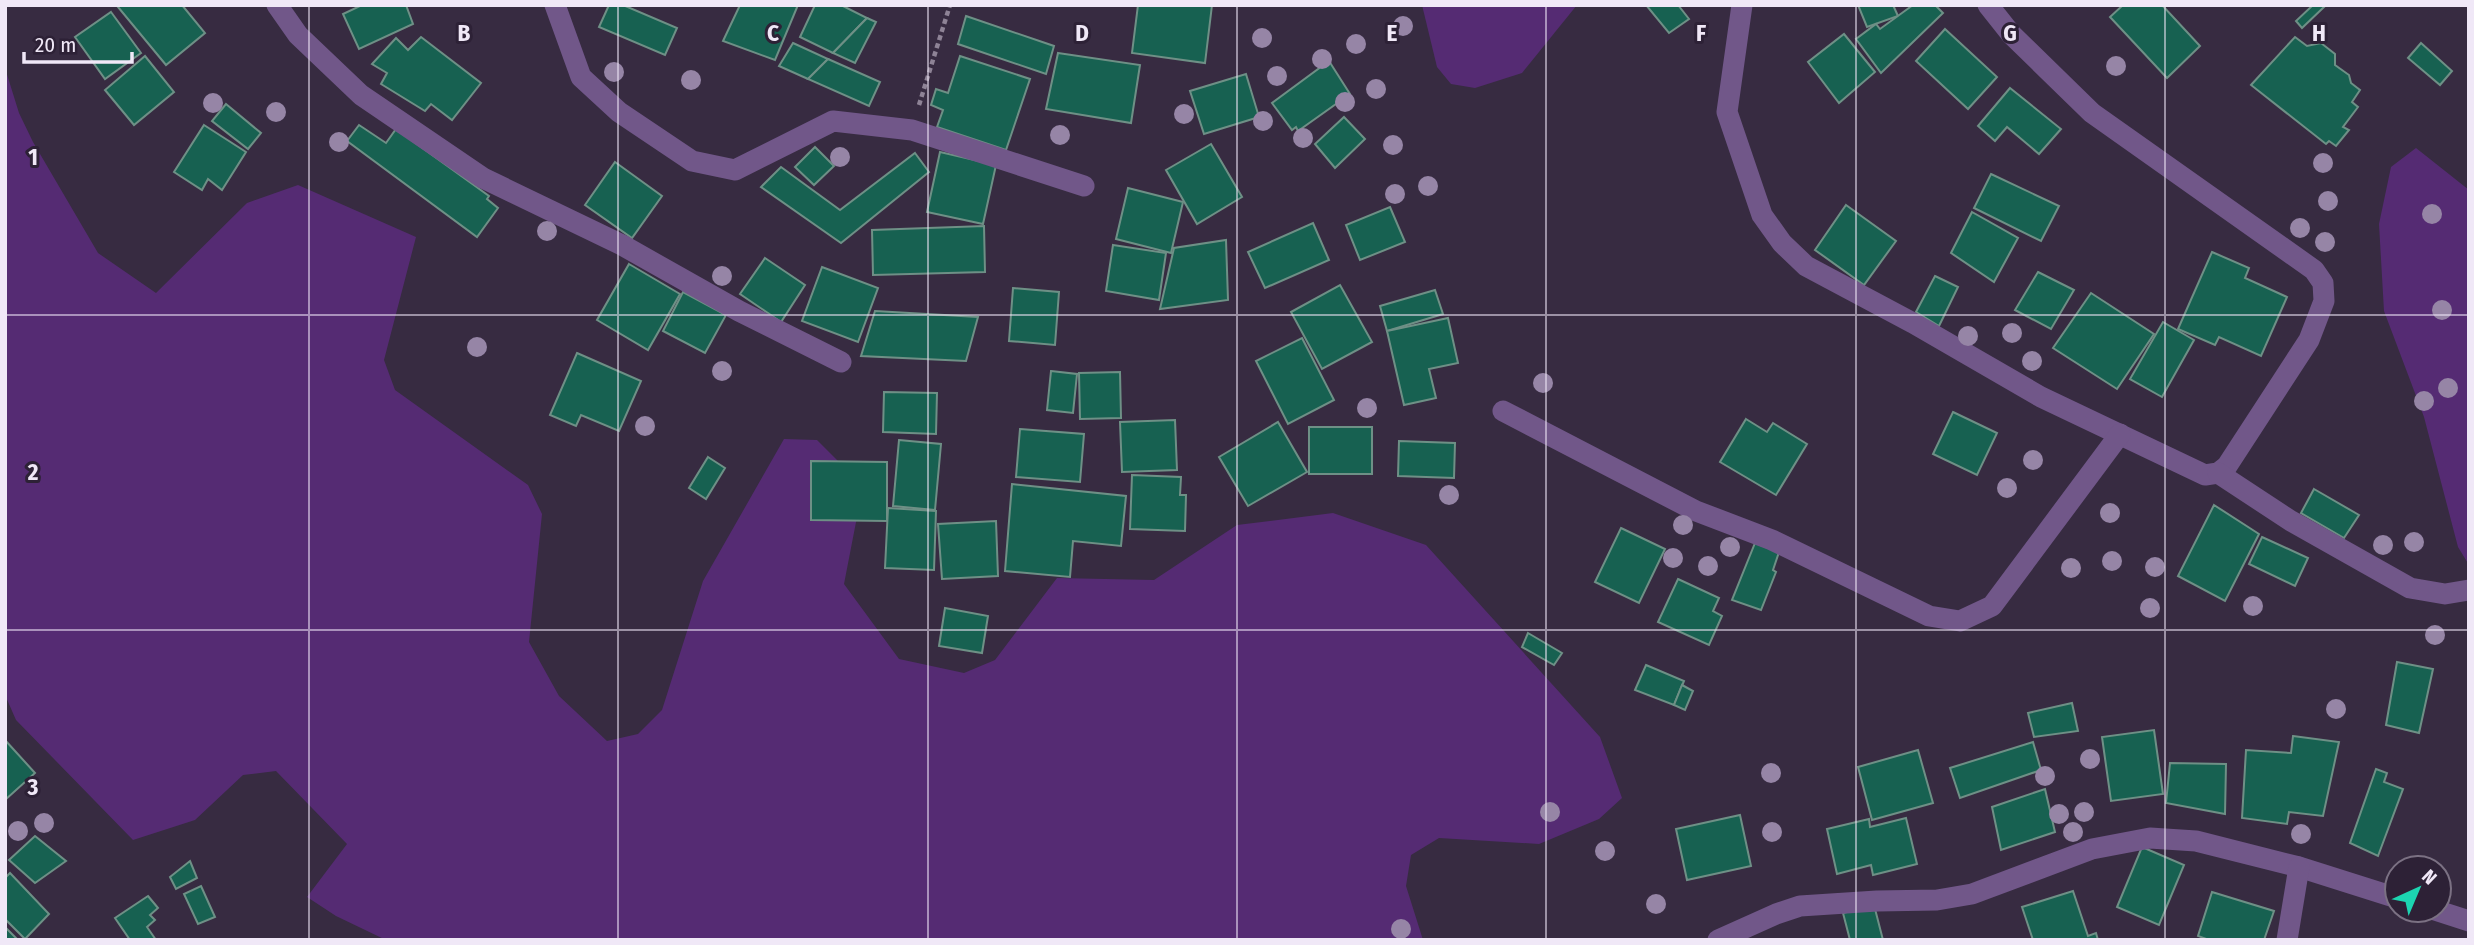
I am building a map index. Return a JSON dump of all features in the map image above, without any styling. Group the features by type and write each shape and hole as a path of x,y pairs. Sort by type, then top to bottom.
{"street":[{"path":"277,5 298,35 361,95 482,178 622,245 739,311 841,362"},
{"path":"555,5 580,77 618,112 692,161 735,170 833,121 912,130 1084,186"},
{"path":"1742,5 1727,112 1762,215 1782,243 1806,266 1913,323 2041,397 2205,475 2218,473 2227,466 2309,340 2324,301 2323,283 2314,270 2092,113 2011,34 1989,5"},
{"path":"1503,411 1696,511 1772,540 1928,615 1960,621 1992,606 2120,434"},
{"path":"2218,473 2291,522 2410,588 2445,594 2469,590"},
{"path":"1718,940 1800,906 1937,900 1972,894 2092,849 2150,838 2196,841 2300,867 2383,894"},
{"path":"2287,940 2300,867"}],"path":[{"path":"912,130 950,5"}],"shaded area":[{"path":"1422,5 1577,5 1522,73 1475,88 1451,84 1437,67"},
{"path":"5,68 19,113 33,142 98,253 156,293 247,203 298,185 416,237 384,360 395,390 528,485 542,514 529,642 559,696 607,741 638,734 662,710 703,581 784,439 817,440 863,486 844,584 899,659 964,673 995,660 1057,578 1154,580 1237,525 1333,513 1426,545 1600,737 1622,798 1599,819 1539,844 1439,838 1411,855 1406,886 1423,940 386,940 336,916 307,897 347,844 276,771 243,775 195,820 133,840 16,720 5,695"},
{"path":"2416,148 2469,190 2469,565 2458,547 2424,417 2384,311 2379,224 2391,167"}],"building":[{"path":"182,5 205,33 166,65 118,7"},
{"path":"362,5 406,5 413,24 359,49 343,14"},
{"path":"609,5 623,5 677,28 665,55 599,27"},
{"path":"740,5 798,5 775,60 723,41"},
{"path":"815,5 841,5 867,18 833,53 800,37"},
{"path":"1138,5 1212,5 1205,63 1132,53"},
{"path":"1646,5 1678,5 1689,19 1669,33"},
{"path":"1858,5 1893,5 1898,16 1867,27"},
{"path":"1913,5 1935,5 1943,13 1881,73 1856,39 1876,24 1880,29"},
{"path":"2123,5 2162,5 2200,46 2167,78 2110,17"},
{"path":"2313,5 2325,6 2302,28 2296,21"},
{"path":"111,12 141,53 105,79 75,37"},
{"path":"966,16 1054,46 1046,74 958,44"},
{"path":"867,18 876,22 855,63 833,53"},
{"path":"1945,29 1997,77 1968,109 1916,61"},
{"path":"1844,34 1875,72 1839,103 1808,62"},
{"path":"421,37 481,83 452,120 431,104 425,111 381,84 387,73 372,64 396,38 408,50"},
{"path":"2295,37 2307,46 2321,43 2335,54 2335,65 2349,75 2351,83 2360,90 2352,102 2358,107 2343,127 2349,130 2336,146 2329,141 2326,144 2251,85"},
{"path":"793,43 828,59 808,79 779,66"},
{"path":"2421,43 2452,71 2440,85 2408,58"},
{"path":"1058,53 1140,65 1131,123 1046,109"},
{"path":"145,56 174,92 134,125 105,90"},
{"path":"960,56 1030,79 1006,150 937,127 943,110 931,105 936,89 948,93"},
{"path":"828,59 880,82 869,106 808,79"},
{"path":"1329,61 1350,94 1298,131 1296,127 1292,130 1272,103"},
{"path":"1246,74 1259,117 1204,134 1190,91"},
{"path":"2010,88 2061,129 2039,154 2007,127 1995,141 1978,126"},
{"path":"226,104 261,133 248,149 212,121"},
{"path":"1344,117 1365,139 1335,168 1315,144"},
{"path":"204,125 246,152 222,190 208,179 202,190 174,172"},
{"path":"359,125 386,143 396,129 489,196 487,199 498,208 477,237 347,141"},
{"path":"1211,144 1242,197 1197,224 1166,170"},
{"path":"815,147 834,166 814,185 795,167"},
{"path":"940,152 996,165 983,224 927,212"},
{"path":"915,153 929,172 841,243 761,187 781,167 840,210"},
{"path":"615,162 662,196 632,238 585,205"},
{"path":"1991,174 2059,206 2041,241 1974,208"},
{"path":"1128,188 1183,202 1171,253 1116,239"},
{"path":"1846,205 1896,241 1864,285 1815,250"},
{"path":"1390,207 1405,242 1360,260 1346,225"},
{"path":"1972,212 2018,238 1994,282 1951,253"},
{"path":"1313,223 1329,260 1265,288 1248,252"},
{"path":"984,226 985,272 873,275 872,230"},
{"path":"1226,240 1228,300 1160,309 1174,248"},
{"path":"1113,245 1166,253 1159,300 1106,291"},
{"path":"2212,252 2249,268 2245,278 2287,297 2261,356 2219,337 2215,345 2178,329"},
{"path":"765,258 805,285 781,322 740,294"},
{"path":"629,264 680,294 648,350 597,320"},
{"path":"822,267 878,288 858,342 802,321"},
{"path":"2038,272 2074,290 2051,329 2015,310"},
{"path":"1935,276 1958,287 1939,326 1916,312"},
{"path":"1340,285 1372,342 1322,369 1291,312"},
{"path":"1013,288 1059,292 1055,345 1009,341"},
{"path":"1435,290 1443,314 1387,331 1380,306"},
{"path":"683,292 726,315 705,353 663,331"},
{"path":"2091,293 2154,334 2117,389 2053,348"},
{"path":"875,311 978,317 966,361 861,356"},
{"path":"1448,318 1458,363 1429,369 1436,398 1404,405 1387,331"},
{"path":"2163,322 2194,340 2162,397 2130,379"},
{"path":"1302,338 1334,400 1288,424 1256,361"},
{"path":"577,353 641,381 619,431 581,415 576,426 550,415"},
{"path":"1051,371 1077,374 1073,413 1047,410"},
{"path":"1120,372 1121,418 1080,419 1079,373"},
{"path":"884,392 937,393 936,434 883,432"},
{"path":"1953,412 1997,433 1977,475 1933,454"},
{"path":"1746,419 1767,432 1773,423 1807,444 1776,495 1720,462"},
{"path":"1175,420 1177,470 1122,472 1120,422"},
{"path":"1278,422 1307,472 1248,506 1219,457"},
{"path":"1309,427 1372,427 1372,474 1309,474"},
{"path":"1020,429 1084,434 1080,482 1016,477"},
{"path":"899,440 941,444 935,510 893,506"},
{"path":"1399,441 1455,443 1454,478 1398,476"},
{"path":"708,457 725,468 706,499 689,488"},
{"path":"811,461 887,462 887,521 811,520"},
{"path":"1132,475 1181,477 1180,495 1186,495 1185,531 1130,529"},
{"path":"1012,484 1126,496 1121,546 1073,541 1070,577 1005,571"},
{"path":"2314,489 2359,515 2344,538 2301,513"},
{"path":"2214,505 2259,534 2225,601 2178,576"},
{"path":"888,508 936,511 934,570 885,568"},
{"path":"996,521 998,576 942,579 938,524"},
{"path":"1621,528 1665,549 1639,603 1595,582"},
{"path":"2262,537 2308,558 2295,586 2249,564"},
{"path":"1755,543 1779,552 1773,570 1776,572 1761,610 1732,600"},
{"path":"1678,579 1719,598 1713,611 1722,616 1709,645 1658,622"},
{"path":"945,608 988,616 982,653 939,646"},
{"path":"1528,633 1562,653 1554,665 1522,647"},
{"path":"2397,662 2433,669 2419,733 2386,725"},
{"path":"1646,665 1684,681 1674,705 1635,690"},
{"path":"1682,685 1693,691 1685,710 1674,705"},
{"path":"2072,703 2078,731 2034,737 2028,713"},
{"path":"2154,730 2163,794 2111,801 2102,737"},
{"path":"2293,736 2339,742 2323,816 2289,812 2287,824 2242,818 2246,750 2291,753"},
{"path":"5,740 35,773 5,800"},
{"path":"2033,742 2041,770 1960,798 1950,768"},
{"path":"1918,750 1933,803 1872,820 1858,767"},
{"path":"2170,763 2226,764 2225,814 2166,803"},
{"path":"2376,769 2387,773 2384,782 2403,789 2378,856 2350,843"},
{"path":"2045,789 2055,832 2001,850 1992,807"},
{"path":"1740,815 1751,866 1687,880 1676,829"},
{"path":"1906,818 1917,864 1873,875 1871,865 1837,874 1827,829 1869,819 1870,827"},
{"path":"35,836 66,861 35,883 9,860"},
{"path":"2142,847 2184,865 2159,925 2117,907"},
{"path":"190,861 197,878 176,889 170,877"},
{"path":"10,873 49,914 25,939 5,919 5,878"},
{"path":"201,886 215,917 198,924 184,894"},
{"path":"2073,891 2088,936 2096,933 2098,940 2033,940 2022,907"},
{"path":"2212,892 2274,911 2264,940 2209,940 2198,936"},
{"path":"148,896 158,908 150,915 155,920 147,927 156,940 130,940 115,918"},
{"path":"1874,905 1883,940 1850,940 1843,913"},
{"path":"5,927 18,940 5,940"}]}
